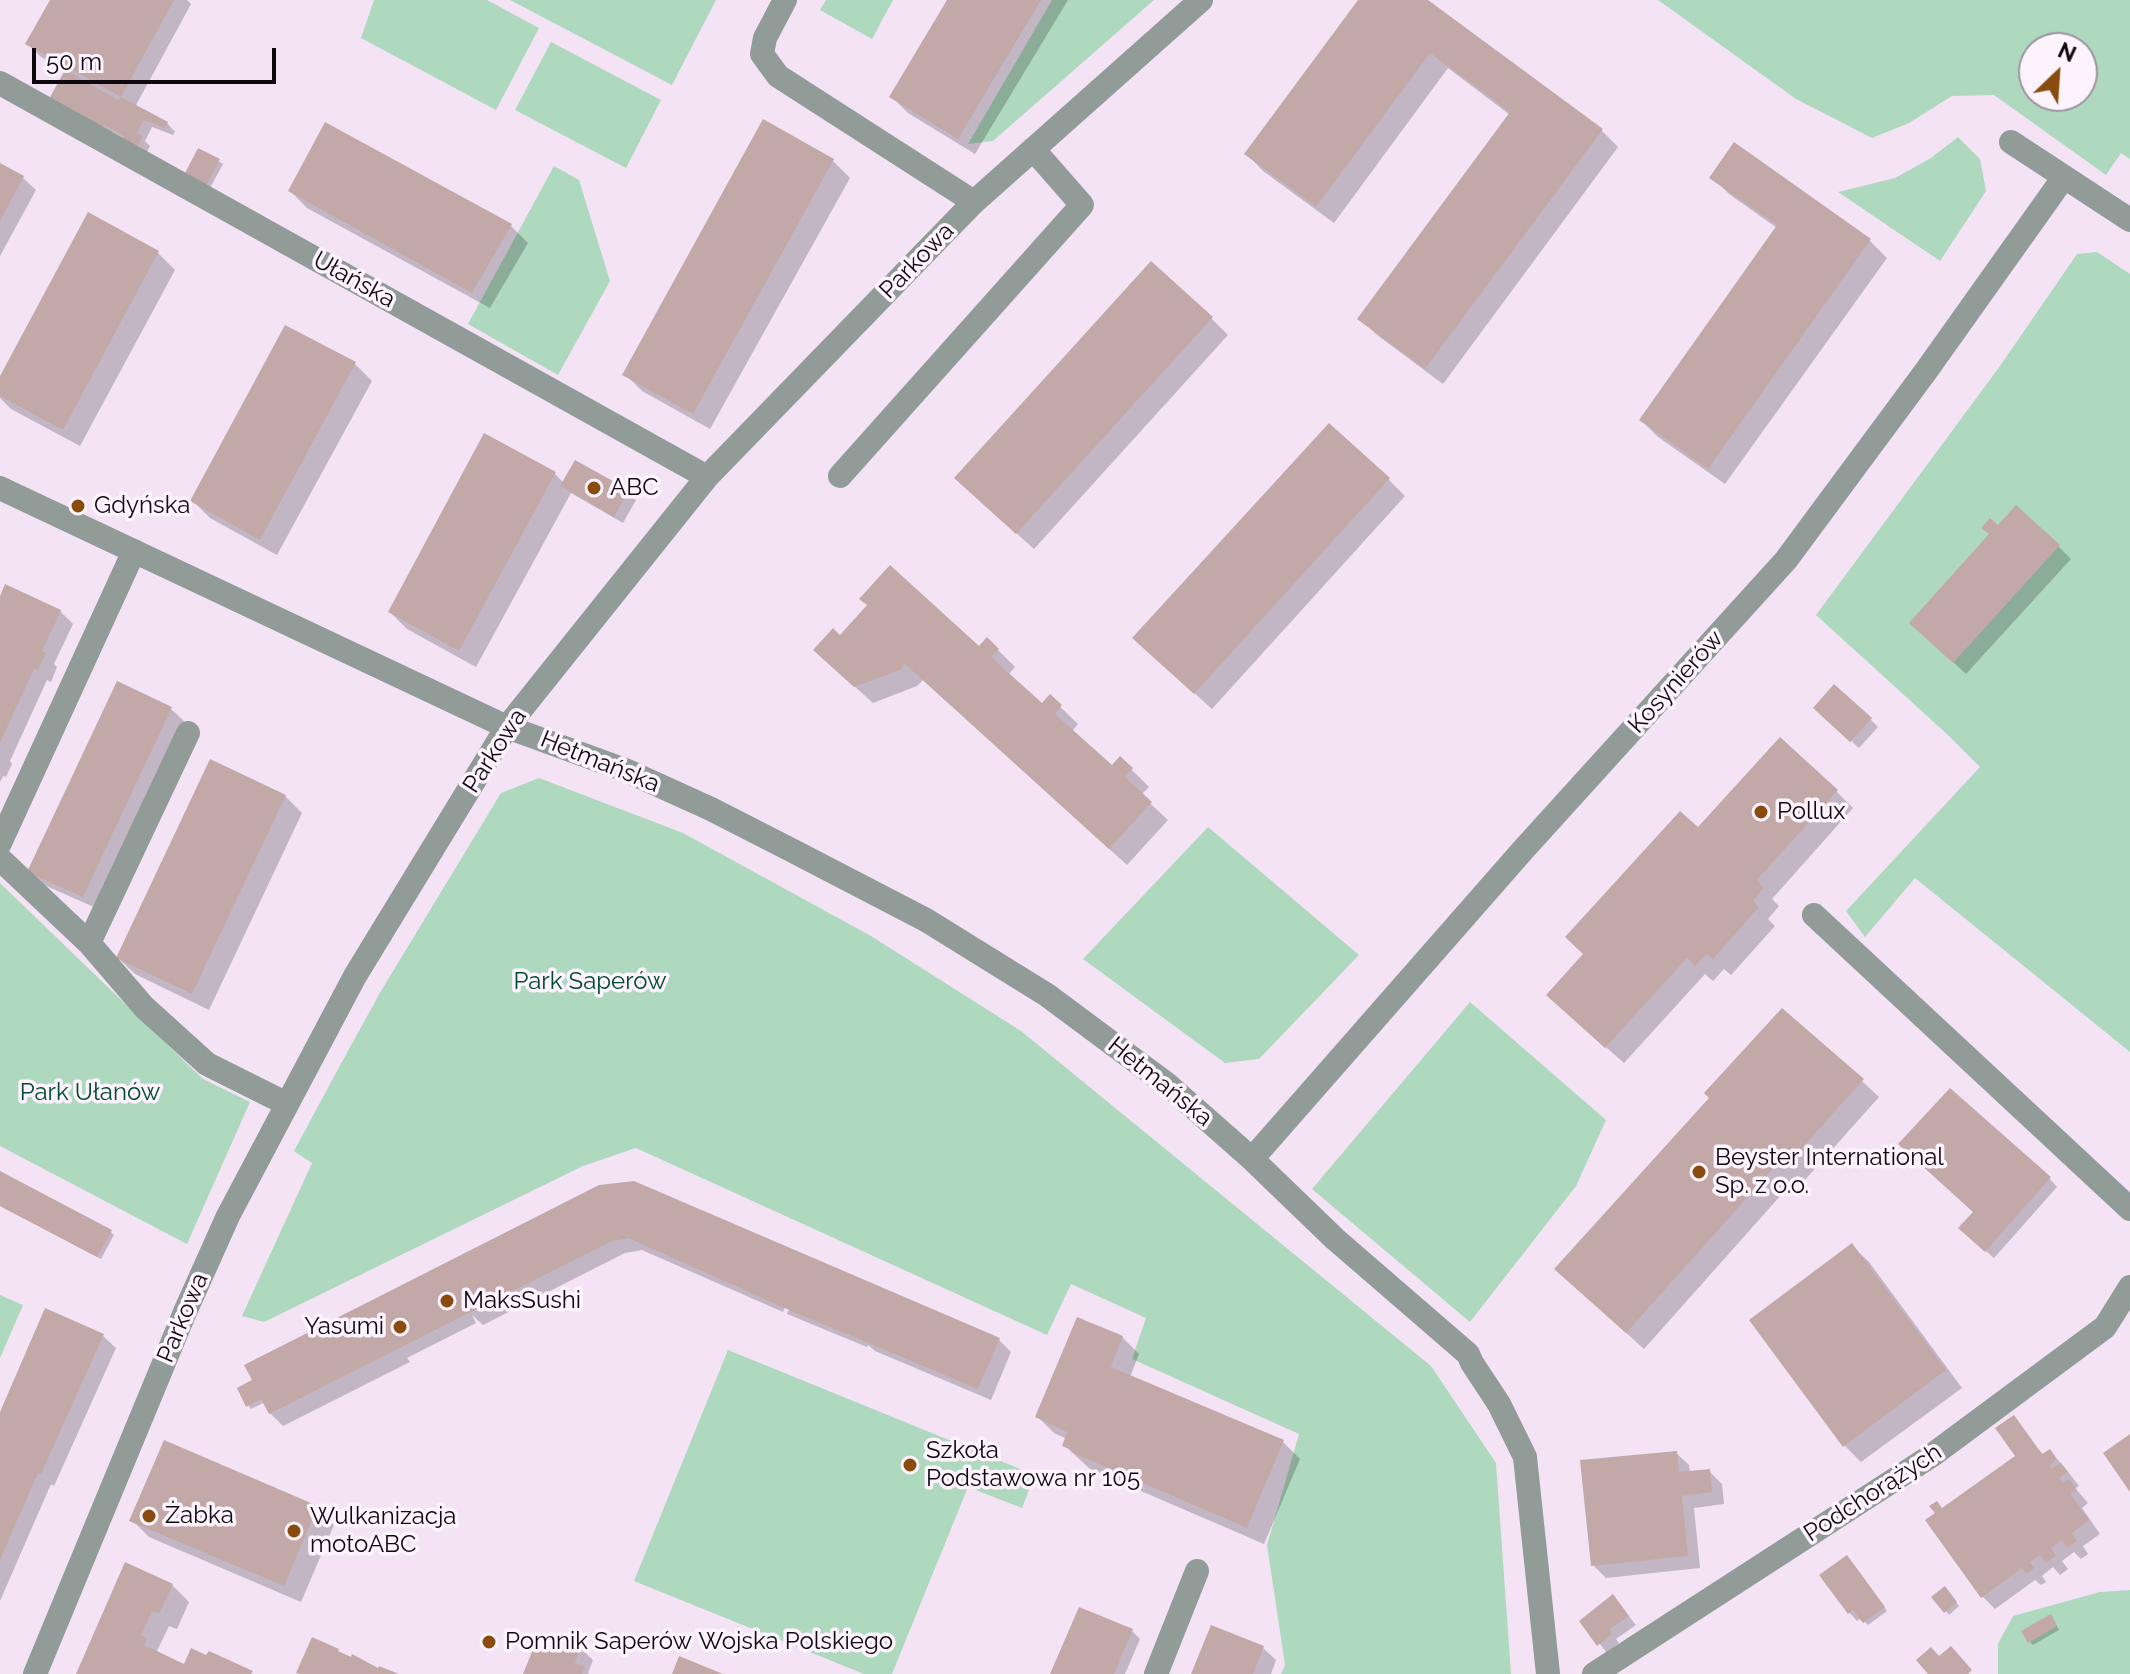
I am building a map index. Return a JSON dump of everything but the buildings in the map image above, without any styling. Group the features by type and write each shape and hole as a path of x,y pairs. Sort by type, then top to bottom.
{"street":[{"path":"785,0 765,38 762,54 778,76 974,202"},
{"name":"Parkowa","path":"35,1674 221,1229 355,976 507,727 707,477 974,202 1201,0"},
{"name":"Ułańska","path":"0,83 707,477"},
{"path":"2011,142 2130,220"},
{"path":"840,476 1082,205 1033,149"},
{"name":"Kosynierów","path":"1252,1159 1523,850 1786,560 2064,177"},
{"path":"0,488 507,727"},
{"path":"0,843 134,551"},
{"name":"Hetmańska","path":"507,727 625,770 711,809 926,920 1047,995 1168,1085 1252,1159 1335,1239 1468,1354 1499,1404 1525,1457 1548,1674"},
{"path":"89,943 188,733"},
{"path":"0,859 89,943 144,1007 207,1064 287,1104"},
{"path":"1814,915 2130,1209"},
{"name":"Podchorążych","path":"1594,1674 1931,1456 2105,1327 2130,1287"},
{"path":"1156,1674 1197,1571"}],"green space":[{"path":"374,0 487,0 539,28 496,110 361,38"},
{"path":"510,0 716,0 672,85"},
{"path":"826,0 893,0 872,39 820,10"},
{"path":"1052,0 1154,0 993,141 968,144"},
{"path":"1658,0 2130,0 2130,159 2121,153 2106,175 1994,95 1952,96 1909,123 1872,138 1796,99"},
{"path":"551,42 661,100 626,168 515,110"},
{"path":"1958,137 1980,159 1986,191 1940,261 1838,192 1895,178 1931,158"},
{"path":"554,166 579,180 610,281 558,375 468,324"},
{"path":"2097,252 2130,274 2130,1052 1915,878 1865,937 1846,911 1980,767 1816,615 2000,366 2077,254"},
{"name":"Park Saperów","path":"539,778 683,833 871,936 1021,1031 1431,1366 1496,1463 1511,1674 1281,1674 1285,1665 1267,1545 1299,1434 1132,1359 1146,1318 1071,1284 1047,1335 636,1148 583,1166 264,1322 242,1316 312,1163 294,1151 381,991 501,793"},
{"path":"1208,827 1359,955 1259,1059 1225,1063 1083,959"},
{"name":"Park Ułanów","path":"0,883 203,1079 250,1102 187,1244 0,1146"},
{"path":"1470,1002 1606,1120 1576,1186 1470,1322 1312,1189"},
{"path":"0,1295 23,1305 0,1358"},
{"path":"728,1350 1035,1475 1022,1508 968,1487 892,1674 864,1674 634,1581"},
{"path":"2130,1590 2130,1674 1998,1674 1998,1644 2013,1616 2100,1592"}],"place":[{"name":"ABC","path":"594,488"},
{"name":"Gdyńska","path":"78,506"},
{"name":"Pollux","path":"1761,812"},
{"name":"Beyster International Sp. z o.o.","path":"1699,1172"},
{"name":"MaksSushi","path":"447,1301"},
{"name":"Yasumi","path":"400,1327"},
{"name":"Szkoła Podstawowa nr 105","path":"910,1465"},
{"name":"Żabka","path":"149,1516"},
{"name":"Wulkanizacja motoABC","path":"294,1531"},
{"name":"Pomnik Saperów Wojska Polskiego","path":"489,1642"}]}
